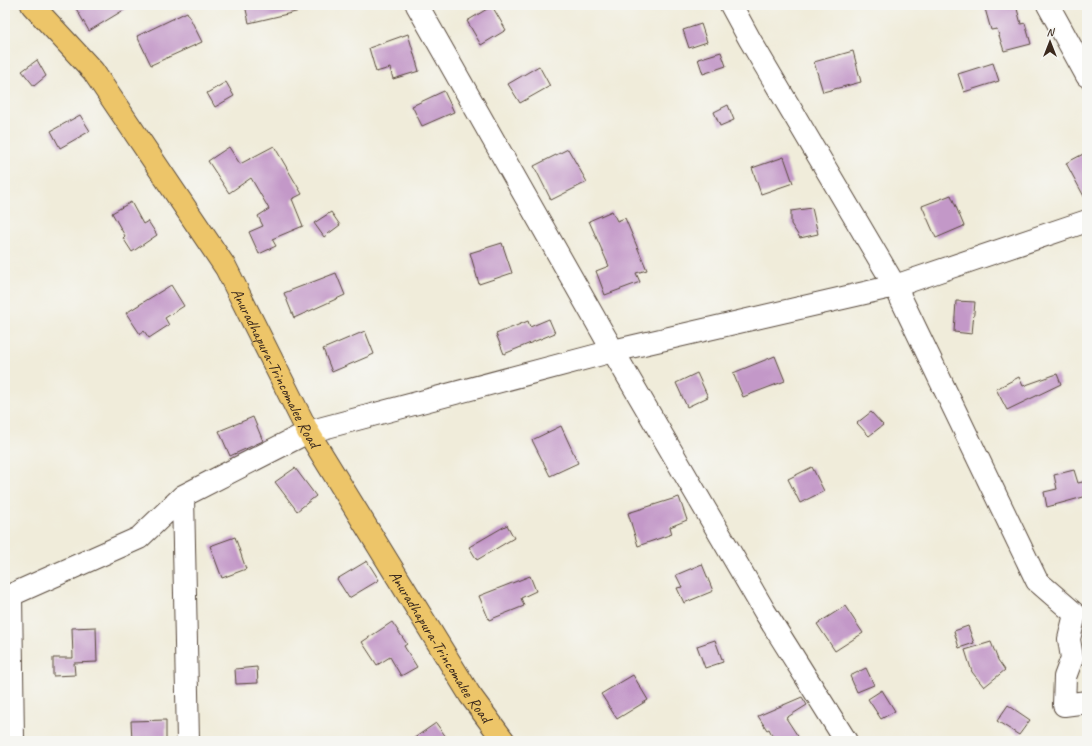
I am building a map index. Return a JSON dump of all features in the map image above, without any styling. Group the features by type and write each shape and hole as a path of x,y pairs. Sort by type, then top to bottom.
{"highway":[{"name":"Anuradhapura-Trincomalee Road","path":"32,5 93,71 226,268 308,432 470,695 504,741"}],"street":[{"path":"417,5 613,351 765,612 846,741"},
{"path":"731,5 750,40 895,286 1037,581 1075,614 1069,639 1072,658 1066,677 1064,705 1087,702"},
{"path":"1048,5 1087,76"},
{"path":"13,741 8,601 139,538 183,496 308,432 613,351 895,286 1087,221"},
{"path":"183,496 188,741"}],"building":[{"path":"74,5 132,5 89,31"},
{"path":"245,5 299,5 300,11 249,23"},
{"path":"984,5 1016,5 1021,24 1025,23 1031,44 1004,51 997,29 991,30"},
{"path":"492,6 506,30 481,45 467,21"},
{"path":"187,12 202,42 151,65 137,36"},
{"path":"701,24 707,42 689,48 683,30"},
{"path":"408,34 419,71 393,79 390,68 376,72 369,48"},
{"path":"853,51 861,82 823,92 814,62"},
{"path":"721,52 726,66 703,74 698,59"},
{"path":"37,60 46,76 34,86 22,71"},
{"path":"993,63 999,81 964,92 958,74"},
{"path":"539,66 550,86 520,103 508,84"},
{"path":"226,82 234,96 215,107 207,93"},
{"path":"444,91 454,112 422,126 412,106"},
{"path":"728,105 734,120 720,126 714,112"},
{"path":"80,115 90,131 60,148 51,131"},
{"path":"274,146 302,194 292,199 303,226 272,239 276,246 259,254 249,232 263,226 258,216 269,209 251,178 229,193 208,161 229,147 240,164"},
{"path":"568,149 587,182 551,200 534,166"},
{"path":"1087,152 1087,202 1066,163"},
{"path":"784,157 793,183 761,194 752,168"},
{"path":"951,195 964,226 936,238 922,206"},
{"path":"131,202 143,224 148,221 157,235 132,252 123,238 125,236 112,213"},
{"path":"812,208 818,234 800,238 791,224 791,211"},
{"path":"612,211 617,221 625,218 647,270 636,273 640,282 605,295 596,271 609,266 589,221"},
{"path":"331,212 340,225 324,237 314,223"},
{"path":"502,243 512,273 479,284 470,253"},
{"path":"336,273 345,295 294,318 284,293"},
{"path":"171,285 184,306 165,318 169,325 149,338 144,331 140,334 126,313"},
{"path":"956,301 975,302 972,334 954,332"},
{"path":"549,319 555,333 504,354 496,334 528,321 530,327"},
{"path":"365,331 374,354 332,372 323,349"},
{"path":"775,356 785,381 743,397 733,373"},
{"path":"697,373 708,397 687,407 676,383"},
{"path":"1057,374 1061,384 1007,410 996,389 1019,377 1023,386"},
{"path":"871,412 883,425 869,436 857,423"},
{"path":"253,417 263,441 230,456 219,431"},
{"path":"561,426 578,463 550,476 532,440"},
{"path":"812,467 824,491 800,503 788,479"},
{"path":"295,468 316,496 297,511 275,482"},
{"path":"1074,470 1078,483 1087,481 1087,496 1047,507 1044,492 1057,489 1054,475"},
{"path":"679,497 687,520 670,527 672,534 638,546 628,513"},
{"path":"507,525 514,538 477,560 469,547"},
{"path":"235,537 246,569 222,578 210,546"},
{"path":"367,561 379,580 349,598 337,579"},
{"path":"702,564 713,591 684,603 677,588 682,587 676,575"},
{"path":"530,576 536,591 521,598 524,606 489,620 479,596"},
{"path":"845,606 863,633 835,651 817,624"},
{"path":"392,622 407,644 404,646 417,667 401,676 390,657 377,665 362,642"},
{"path":"968,626 974,643 959,648 954,631"},
{"path":"96,627 97,662 74,663 75,675 53,676 53,658 73,658 72,628"},
{"path":"715,640 723,662 705,668 697,646"},
{"path":"991,642 998,660 1005,670 984,687 972,672 965,650"},
{"path":"257,667 258,683 236,684 235,669"},
{"path":"866,668 874,685 857,692 850,676"},
{"path":"633,675 648,700 617,719 601,694"},
{"path":"882,690 895,711 881,719 868,699"},
{"path":"802,697 807,705 786,718 801,741 775,741 769,729 767,730 758,716"},
{"path":"1008,705 1030,720 1019,735 997,721"},
{"path":"166,720 166,741 132,741 131,721"},
{"path":"436,723 449,741 410,741"}]}
